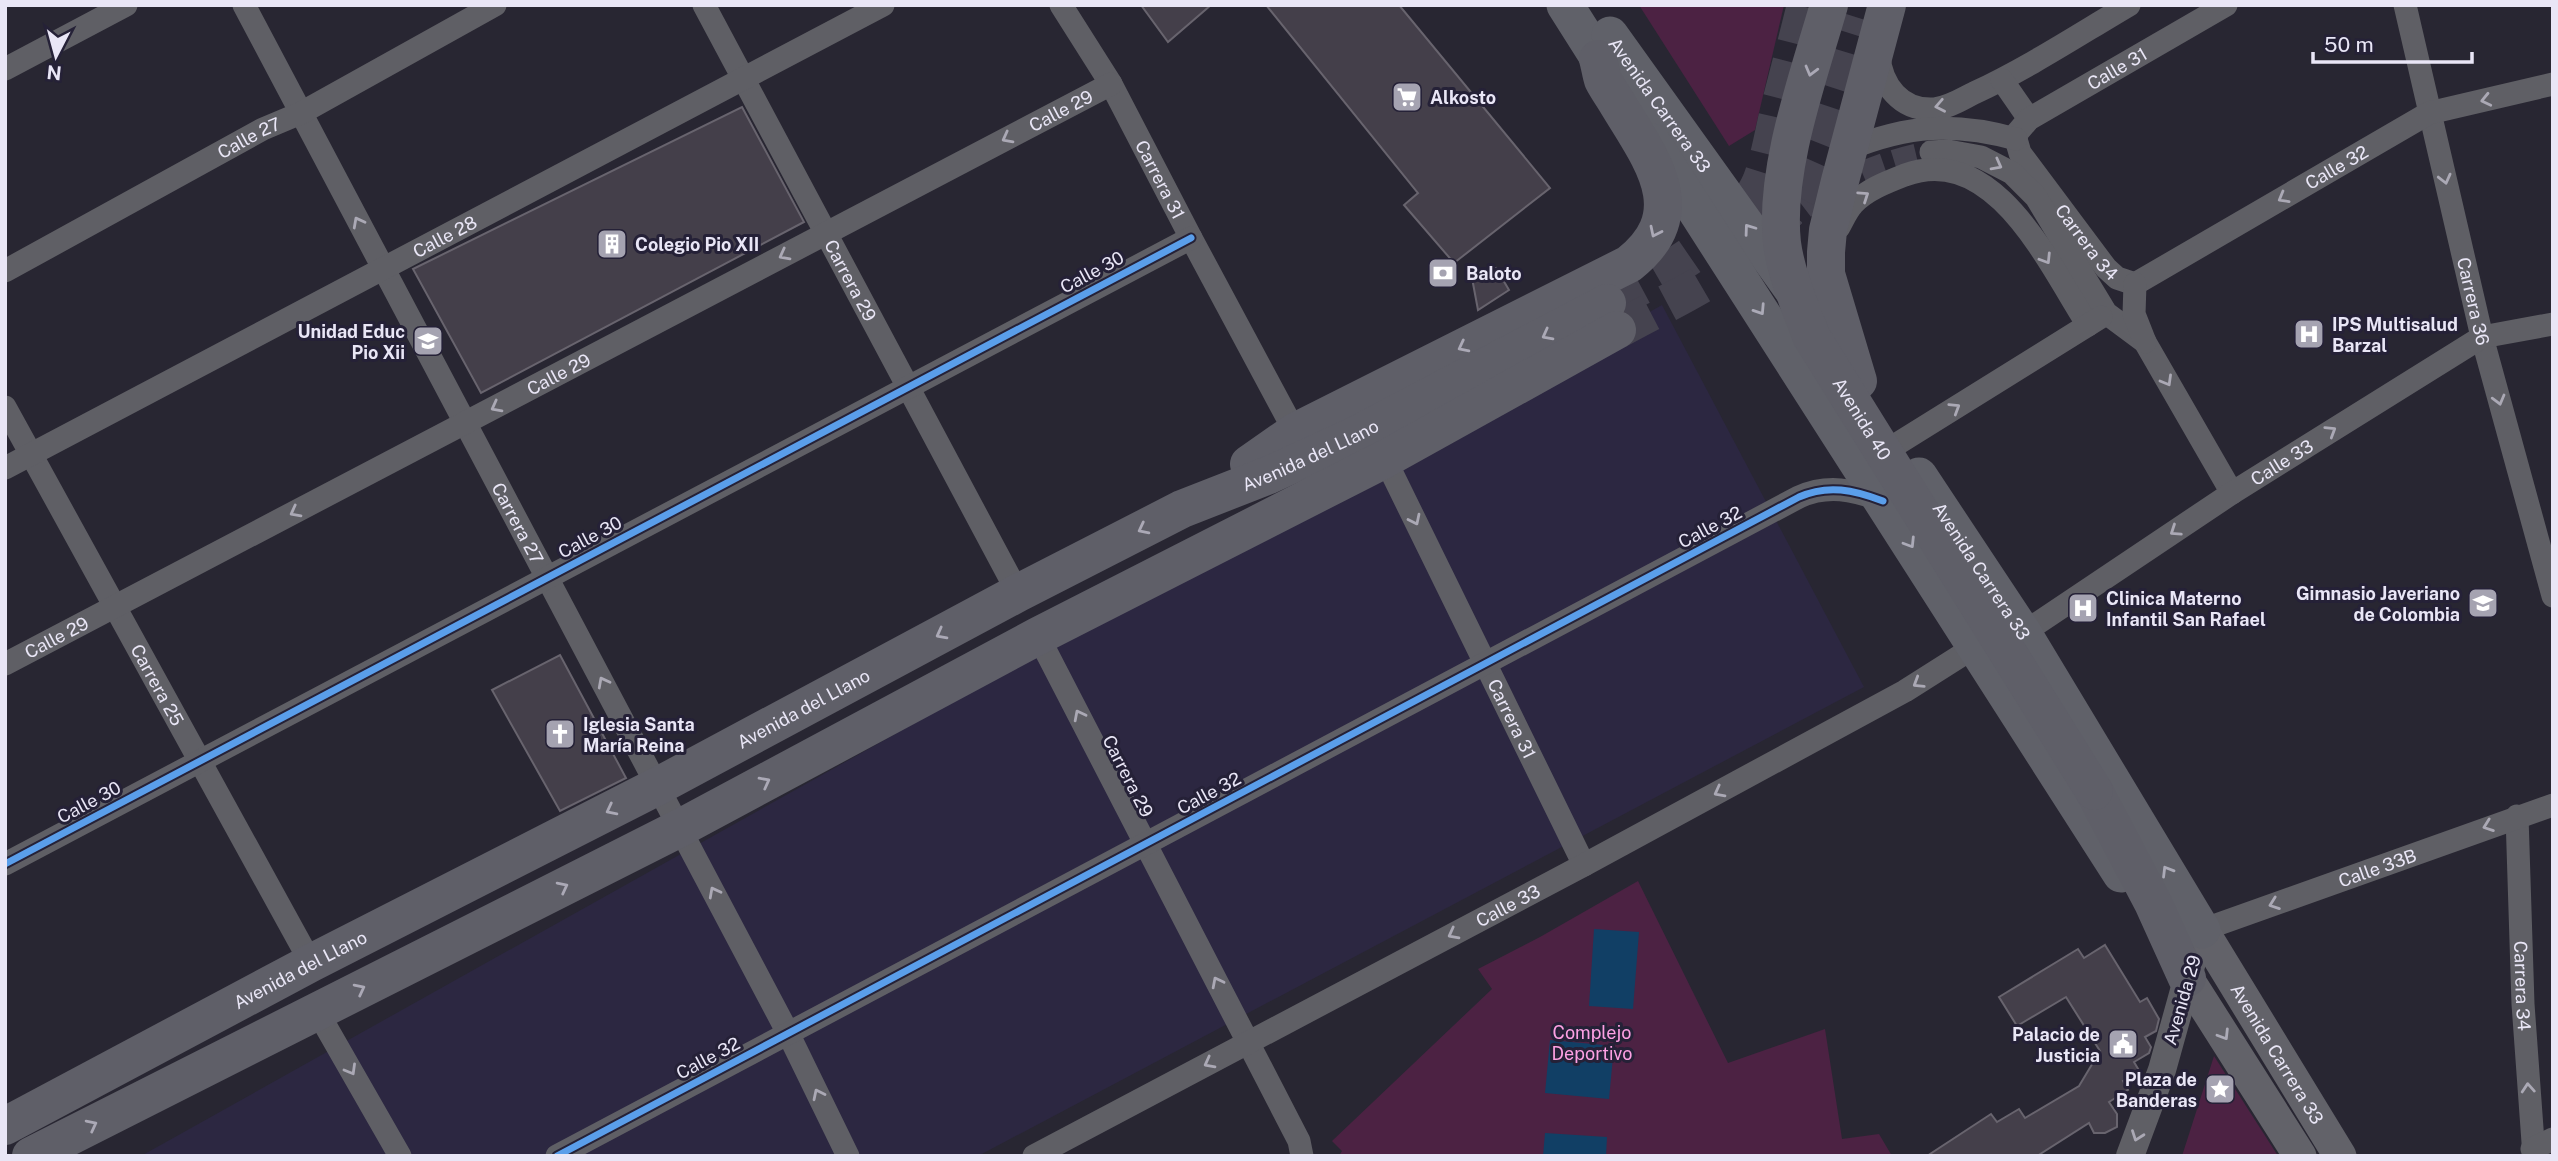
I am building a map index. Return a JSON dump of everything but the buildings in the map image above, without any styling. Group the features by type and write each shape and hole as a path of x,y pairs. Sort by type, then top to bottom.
{"highway":[{"path":"1858,381 1826,274 1826,252 1828,230 1849,149 1864,14"},
{"name":"Avenida 40","path":"1864,14 1799,114 1782,196 1782,243 1796,294 1811,336 2094,791"},
{"path":"1182,509 1296,432 1629,264 1648,247 1660,225 1664,201 1662,188 1654,165 1604,81 1598,59"},
{"name":"Avenida del Llano","path":"5,1126 311,963 658,786 1018,593 1182,509 1269,475 1612,317 1385,459 1038,636 680,828 31,1156"},
{"name":"Avenida Carrera 33","path":"2094,791 2153,902 2187,978"}],"main road":[{"name":"Avenida Carrera 33","path":"1565,5 2141,902 2300,1156"},
{"name":"Avenida Carrera 33","path":"1593,5 1616,43 1858,381 2023,633 2340,1156"}],"street":[{"path":"5,69 126,5"},
{"name":"Carrera 27","path":"244,5 788,1033 848,1156"},
{"name":"Calle 27","path":"5,271 263,129 301,113 495,5"},
{"name":"Carrera 29","path":"704,5 1018,593"},
{"name":"Calle 28","path":"5,468 883,5"},
{"name":"Carrera 31","path":"1061,5 1111,84 1296,432"},
{"path":"1864,14 1885,82 1895,95 1909,105 1926,108 1943,107 2002,80 2129,5"},
{"name":"Calle 31","path":"2016,139 2017,133 2029,119 2226,5"},
{"name":"Carrera 36","path":"2405,5 2482,337 2549,568 2553,596"},
{"path":"2002,80 2029,119"},
{"name":"Calle 29","path":"5,664 1111,84"},
{"name":"Calle 32","path":"2134,284 2429,113 2553,84"},
{"path":"1849,149 1875,138 1931,127 1960,127 2016,139"},
{"name":"Carrera 34","path":"2016,139 2020,153 2106,268 2117,278 2134,284 2134,314 2145,342 2232,493"},
{"path":"1931,152 1948,151 1982,157 2011,173 2024,184 2036,197 2097,319"},
{"path":"1826,252 1853,204 1884,183 1918,170 1960,172 1996,193 2019,216 2097,319"},
{"name":"Calle 30","path":"5,864 1191,238"},
{"path":"1897,444 2097,319"},
{"name":"Carrera 34","path":"2097,319 2145,342"},
{"name":"Calle 33","path":"2023,633 2232,493 2482,337 2553,324"},
{"name":"Carrera 25","path":"5,407 311,963"},
{"name":"Carrera 31","path":"1385,459 1584,865"},
{"name":"Calle 32","path":"557,1156 1808,493 1828,489 1855,491 1883,501"},
{"name":"Carrera 29","path":"1038,636 1299,1141 1302,1156"},
{"name":"Calle 33","path":"1034,1156 1584,865 1905,691 1976,646"},
{"name":"Calle 33B","path":"2202,930 2553,805"},
{"name":"Carrera 34","path":"2517,816 2523,1004 2539,1148"},
{"name":"Avenida 29","path":"2130,1156 2162,1070 2202,930"},
{"path":"317,1011 400,1156"}],"shaded area":[{"path":"1662,305 1864,687 978,1156 141,1156"}],"green space":[{"path":"1639,5 1784,5 1755,130 1729,146"},
{"name":"Complejo Deportivo","path":"1638,881 1728,1063 1825,1029 1842,1139 1879,1134 1892,1156 1339,1156 1342,1151 1332,1141 1492,989 1478,969"},
{"name":"Plaza de Banderas","path":"2214,1056 2278,1156 2182,1156"}],"water":[{"path":"1594,929 1639,932 1633,1009 1589,1006"},
{"path":"1550,1040 1614,1046 1609,1099 1545,1093"},
{"path":"1545,1133 1607,1137 1606,1156 1543,1156"}],"tunnel":[{"path":"1607,303 1649,282 1694,253 1735,220 1750,201 1761,182 1766,166 1806,5"},
{"path":"1617,330 1720,273 1773,229 1789,207 1816,157 1862,19"},
{"path":"1776,227 1820,196 1860,174 1888,163 1931,152"}],"cycle path":[{"path":"5,864 1191,238"},
{"path":"557,1156 1799,497 1820,491 1841,490 1883,501"}],"place":[{"name":"Alkosto","path":"1407,97"},
{"name":"Colegio Pio XII","path":"612,244"},
{"name":"Baloto","path":"1443,273"},
{"name":"IPS Multisalud Barzal","path":"2309,334"},
{"name":"Unidad Educ Pio Xii","path":"428,341"},
{"name":"Gimnasio Javeriano de Colombia","path":"2483,603"},
{"name":"Clinica Materno Infantil San Rafael","path":"2083,608"},
{"name":"Iglesia Santa María Reina","path":"560,734"},
{"name":"Palacio de Justicia","path":"2123,1044"},
{"name":"Plaza de Banderas","path":"2220,1089"}]}
